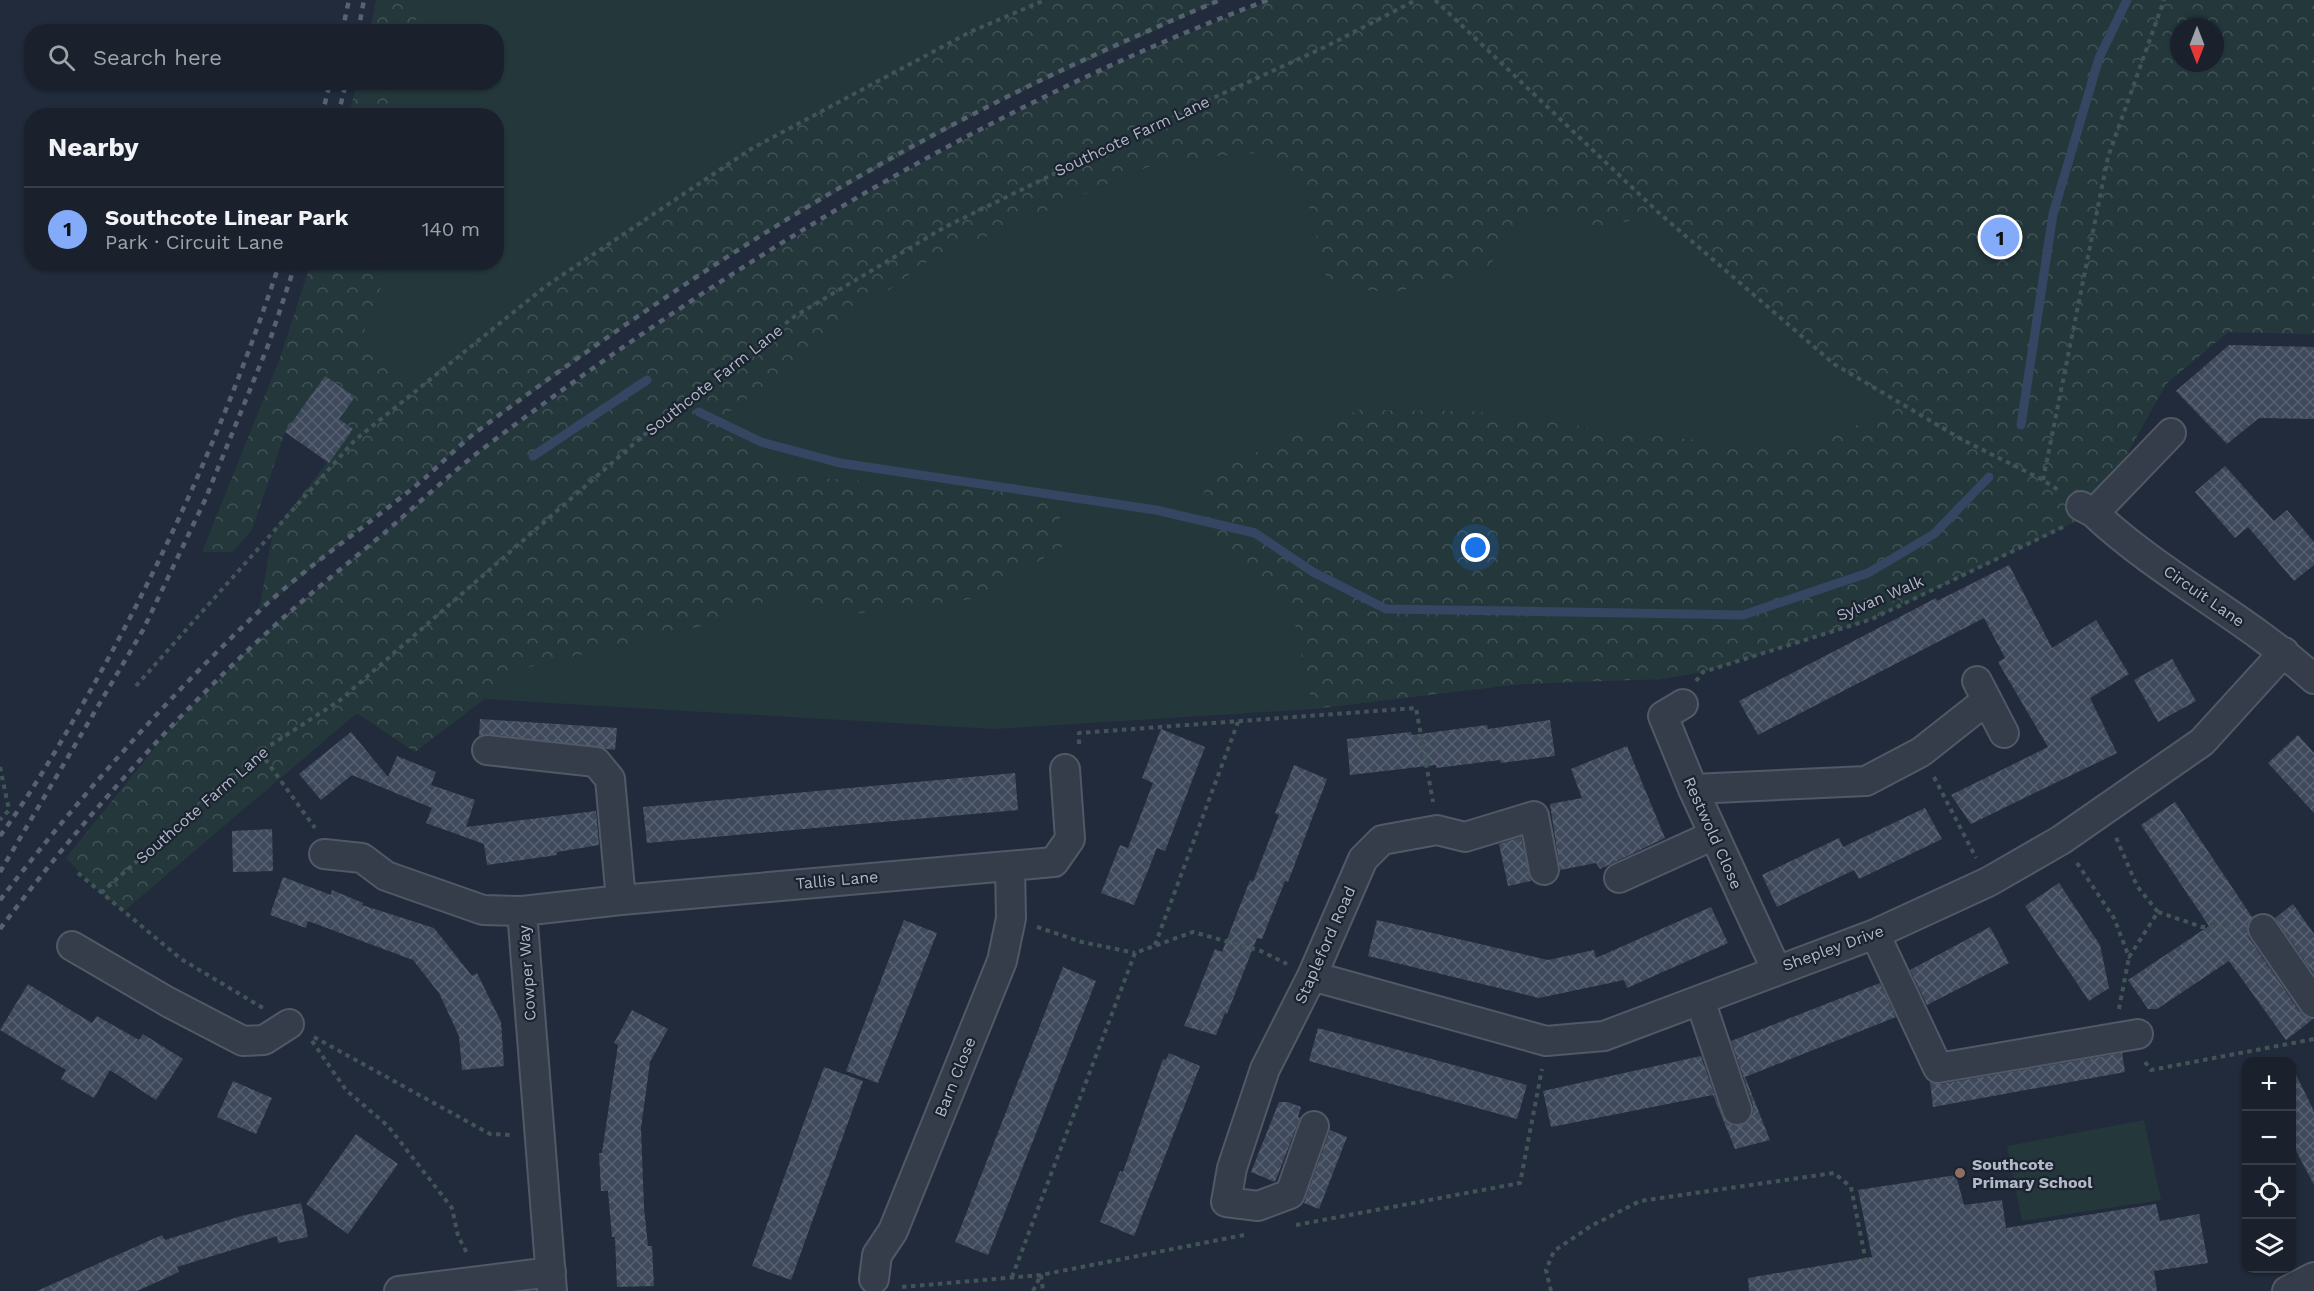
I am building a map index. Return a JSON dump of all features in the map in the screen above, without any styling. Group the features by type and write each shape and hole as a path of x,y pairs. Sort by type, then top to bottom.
{"street":[{"path":"2087,509 2171,433"},
{"name":"Circuit Lane","path":"2087,509 2185,585 2284,652 2314,679"},
{"name":"Shepley Drive","path":"1312,976 1546,1041 1604,1036 1776,969 1875,934 1988,882 2061,840 2202,742 2284,652"},
{"path":"1692,789 1866,781 1921,752 1982,691 2004,733"},
{"name":"Restwold Close","path":"1683,704 1663,716 1692,789 1776,969"},
{"path":"487,750 596,762 610,778 621,900"},
{"name":"Tallis Lane","path":"522,911 621,900 1054,862 1070,839 1065,769"},
{"name":"Stapleford Road","path":"1314,1126 1290,1194 1258,1206 1226,1202 1232,1168 1265,1069 1312,976 1363,860 1382,840 1437,830 1465,837 1534,816 1544,870"},
{"path":"1619,878 1714,835"},
{"name":"Cowper Way","path":"324,854 362,858 386,876 483,910 522,911 551,1281"},
{"name":"Barn Close","path":"874,1279 877,1255 893,1231 1002,961 1011,918 1010,867"},
{"path":"2263,929 2314,1004"},
{"path":"1875,934 1938,1068 2131,1036"},
{"path":"72,946 168,1002 243,1041 264,1040 298,1029"},
{"path":"1700,1000 1737,1110"},
{"path":"2287,1291 2314,1276"},
{"path":"399,1291 481,1279 551,1281"}],"path":[{"path":"136,686 356,441 546,286 751,149 970,32 1045,0"},
{"name":"Southcote Farm Lane","path":"101,893 260,752 339,701 644,435 795,315 945,227 1154,125 1325,47 1416,0"},
{"path":"1436,0 1659,213 1834,364 1963,440 2043,480 2087,509"},
{"path":"2043,480 2108,157 2164,0"},
{"name":"Sylvan Walk","path":"1683,704 1703,672 1872,619 2087,509"},
{"path":"1065,769 1080,765 1079,733 1416,708 1437,830"},
{"path":"1154,946 1238,722"},
{"path":"260,752 314,826 324,854"},
{"path":"1921,752 1988,882"},
{"path":"0,767 9,807 0,820"},
{"path":"2105,810 2137,886 2158,912 2202,927 2263,929"},
{"path":"2061,840 2114,918 2129,957"},
{"path":"2158,912 2129,957 2118,1012 2151,1070 2314,1039"},
{"path":"1011,918 1082,942 1135,953 1193,932 1261,951 1312,976"},
{"path":"1012,1277 1135,953"},
{"path":"298,1029 346,1090 388,1126 452,1208 458,1236 481,1279"},
{"path":"1551,1291 1546,1270 1554,1251 1591,1226 1640,1201 1834,1173 1851,1187 1867,1267"},
{"path":"1033,1291 1041,1275 1043,1291"}],"green space":[{"path":"376,0 422,0 415,24 371,24"},
{"path":"422,0 1045,0 970,32 751,149 546,286 419,386 361,340 384,279 378,270 504,270 504,108 387,108 393,90 504,90 504,24 415,24"},
{"path":"1045,0 1221,0 988,107 777,226 670,294 491,422 259,611 273,532 353,429 339,419 355,397 325,376 285,432 252,530 232,552 202,552 280,358 309,270 378,270 384,279 361,340 419,386 546,286 751,149 970,32"},
{"path":"1269,0 2314,0 2314,334 2228,332 2166,384 2094,513 1872,619 1703,672 1662,679 1521,684 1313,709 1294,620 1196,517 1211,471 1359,410 1471,411 1656,436 1797,449 1904,406 1834,364 1638,192 1659,213 1601,228 1537,210 1485,270 1391,293 1328,285 1305,190 1269,152 1162,161 923,264 718,421 792,476 982,489 1053,499 1068,543 980,598 853,614 782,595 711,624 525,668 415,752 357,713 124,911 101,893 66,858 174,724 273,626 490,443 678,310 877,187 993,124 1124,60"},
{"path":"1435,0 2314,0 2314,334 2228,332 2166,384 2094,513 1905,406 1797,449 1656,436 1471,411 1359,410 1196,516 1294,620 1313,709 995,729 484,699 525,668 711,624 782,595 853,614 1053,499 982,489 792,476 717,421 923,264 1162,161 1269,152 1305,190 1328,285 1485,270 1537,210 1600,228 1658,213"},
{"path":"355,90 393,90 387,108 351,108"},
{"path":"2144,1120 2161,1200 2022,1221 2007,1146"}],"building":[{"path":"2229,345 2314,347 2314,419 2259,418 2227,444 2176,391"},
{"path":"325,376 355,397 339,419 353,429 329,463 285,432"},
{"path":"2225,466 2274,521 2287,510 2314,542 2314,565 2294,581 2248,527 2235,538 2195,492"},
{"path":"2009,565 2052,648 2096,620 2129,674 2090,698 2117,753 1971,824 1951,795 2048,747 1998,662 2005,658 1984,618 1758,735 1739,701 1936,598 1937,601"},
{"path":"2172,659 2196,701 2158,722 2134,680"},
{"path":"480,719 617,728 615,750 489,734 479,736"},
{"path":"1550,720 1555,756 1436,768 1436,765 1350,775 1347,739 1411,732 1412,735 1487,725 1488,729"},
{"path":"1161,729 1205,747 1165,851 1157,848 1134,905 1101,893 1120,845 1128,848 1153,783 1142,778"},
{"path":"351,732 388,777 397,756 436,772 431,785 475,800 466,827 596,811 599,845 557,852 557,855 487,865 484,844 426,823 432,808 352,775 321,800 299,774"},
{"path":"2298,735 2314,753 2314,813 2268,763"},
{"path":"1627,746 1665,838 1600,869 1596,863 1560,870 1550,804 1582,798 1571,769"},
{"path":"1294,765 1327,779 1288,882 1285,881 1262,939 1257,938 1227,1014 1225,1013 1216,1035 1184,1026 1215,949 1222,952 1250,880 1253,882 1279,815 1275,813"},
{"path":"1015,773 1018,810 647,843 643,807"},
{"path":"2175,802 2252,917 2247,930 2249,938 2300,1012 2313,1019 2286,1040 2229,961 2157,1009 2148,1009 2128,980 2209,926 2141,825"},
{"path":"1925,808 1942,839 1859,879 1854,870 1777,907 1762,875 1839,838 1843,847"},
{"path":"272,829 273,871 233,872 232,831"},
{"path":"1521,837 1531,881 1508,886 1499,844"},
{"path":"283,877 331,895 332,890 363,903 362,905 434,928 472,976 477,973 501,1022 504,1066 462,1070 459,1036 439,993 413,960 308,921 306,928 270,915"},
{"path":"2059,883 2100,945 2109,988 2089,1001 2025,906"},
{"path":"2293,904 2314,934 2314,974 2275,918"},
{"path":"1711,907 1728,943 1627,988 1624,980 1539,998 1368,956 1377,920 1548,960 1594,950 1596,958"},
{"path":"904,920 937,933 878,1083 846,1071"},
{"path":"1990,927 2009,963 1927,1005 1910,970"},
{"path":"1063,967 1096,981 988,1255 955,1242"},
{"path":"1880,983 1896,1017 1745,1077 1770,1140 1735,1149 1713,1095 1551,1127 1543,1091 1701,1056 1722,1116 1733,1126 1743,1125 1753,1114 1753,1105 1731,1041"},
{"path":"28,984 92,1023 97,1016 139,1040 143,1034 183,1059 156,1100 110,1070 94,1098 61,1079 66,1070 0,1030"},
{"path":"632,1010 668,1029 650,1062 641,1128 644,1208 648,1246 652,1246 654,1286 617,1287 615,1237 612,1237 608,1191 601,1191 599,1153 602,1153 618,1045 614,1043"},
{"path":"1318,1028 1527,1085 1517,1119 1309,1061"},
{"path":"1169,1053 1200,1066 1134,1236 1100,1222 1120,1171 1123,1172 1163,1059 1166,1060"},
{"path":"2122,1053 2125,1072 1933,1107 1930,1082 1941,1084"},
{"path":"824,1067 863,1081 791,1280 752,1266"},
{"path":"2296,1075 2314,1111 2314,1185 2296,1151"},
{"path":"233,1081 272,1098 256,1134 217,1117"},
{"path":"1279,1102 1288,1102 1301,1107 1298,1117 1300,1118 1275,1182 1251,1172"},
{"path":"1330,1130 1347,1137 1319,1209 1304,1203"},
{"path":"356,1134 398,1164 348,1234 306,1204"},
{"path":"1956,1175 1964,1205 2002,1200 2006,1228 2156,1204 2160,1221 2199,1214 2208,1263 2154,1271 2157,1291 1749,1291 1748,1278 1872,1257 1858,1190"},
{"path":"301,1203 308,1237 278,1243 277,1236 177,1267 179,1272 137,1291 37,1291 162,1235 165,1240 241,1216"}],"waterway":[{"path":"2021,425 2053,214 2099,58 2127,0"},
{"path":"533,456 647,380"},
{"path":"699,412 761,442 840,463 1156,510 1255,533 1313,572 1386,609 1743,615 1868,573 1934,534 1989,477"}],"railway":[{"path":"344,24 349,0"},
{"path":"360,24 364,0"},
{"path":"0,900 123,752 222,646 277,595 425,478 483,427 666,297 857,177 1018,92 1220,0"},
{"path":"0,929 63,849 129,772 236,662 286,615 451,475 583,375 769,251 865,193 963,139 1063,88 1165,42 1268,0"},
{"path":"324,108 328,90"},
{"path":"340,108 344,90"},
{"path":"0,836 60,743 93,686 173,532 241,372 277,270"},
{"path":"0,872 143,630 205,500 269,343 293,270"}],"place":[{"name":"Southcote Linear Park","path":"2000,237"},
{"name":"Southcote Primary School","path":"1960,1173"}]}
